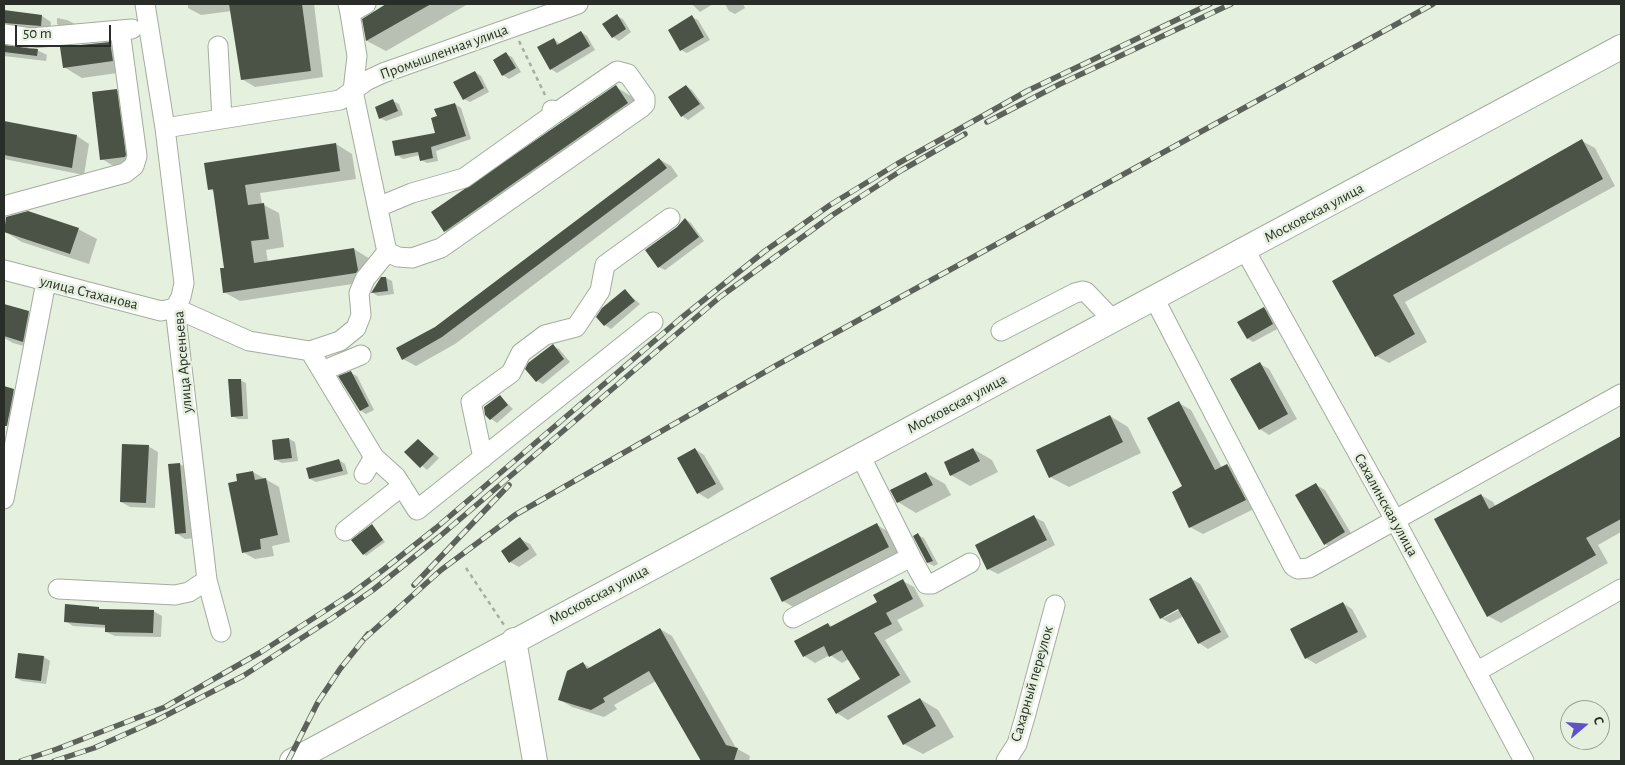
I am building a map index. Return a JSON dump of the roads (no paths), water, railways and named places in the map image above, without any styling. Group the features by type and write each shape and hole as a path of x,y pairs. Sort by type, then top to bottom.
{"main road":[{"name":"Московская улица","path":"292,761 514,640 1621,47"},
{"path":"514,640 535,761"}],"street":[{"name":"улица Арсеньева","path":"145,4 165,128 184,284 181,297 175,308 207,580 221,632"},
{"name":"Промышленная улица","path":"165,128 340,100 366,81 383,72 575,4"},
{"path":"355,7 357,56 353,91 387,252"},
{"path":"4,34 32,38 148,27"},
{"path":"4,206 125,173 134,166 137,156 120,30"},
{"path":"218,46 222,119"},
{"path":"378,207 412,193 464,178 553,112 617,71 628,74 645,98 645,104 641,108 441,248 412,258 398,257 387,252"},
{"path":"483,458 471,402 511,373 522,353 545,335 576,327 600,291 605,265 670,218"},
{"name":"Сахалинская улица","path":"1244,250 1395,520 1524,761"},
{"path":"175,308 249,341 310,351 340,341 356,328 361,314 359,293 365,279 387,252"},
{"name":"улица Стаханова","path":"4,270 161,311 175,308"},
{"path":"4,499 10,425 46,282"},
{"path":"1001,331 1082,291 1086,292 1113,320"},
{"path":"1154,298 1293,566 1298,569 1309,568 1621,394"},
{"path":"310,351 374,457 396,476 418,510 653,322"},
{"path":"322,371 362,355"},
{"path":"860,455 926,584 932,584 970,563"},
{"path":"364,474 374,457"},
{"path":"345,531 402,486"},
{"path":"793,618 911,557"},
{"path":"58,590 175,594 189,592 207,580"},
{"path":"1476,672 1621,589"},
{"name":"Сахарный переулок","path":"1006,761 1017,744 1054,605"}],"railway":[{"path":"21,761 165,707 261,652 351,594 383,570 436,528 680,319 765,251 830,205 897,164 1027,91 1210,4"},
{"path":"987,122 1060,84 1231,4"},
{"path":"364,639 441,570 515,515 777,365 1433,4"},
{"path":"54,761 94,748 155,721 243,676 331,619 373,590 439,537 720,297 834,214 902,170 965,134"},
{"path":"414,585 509,485"},
{"path":"288,761 318,702 340,669 368,634"}]}
